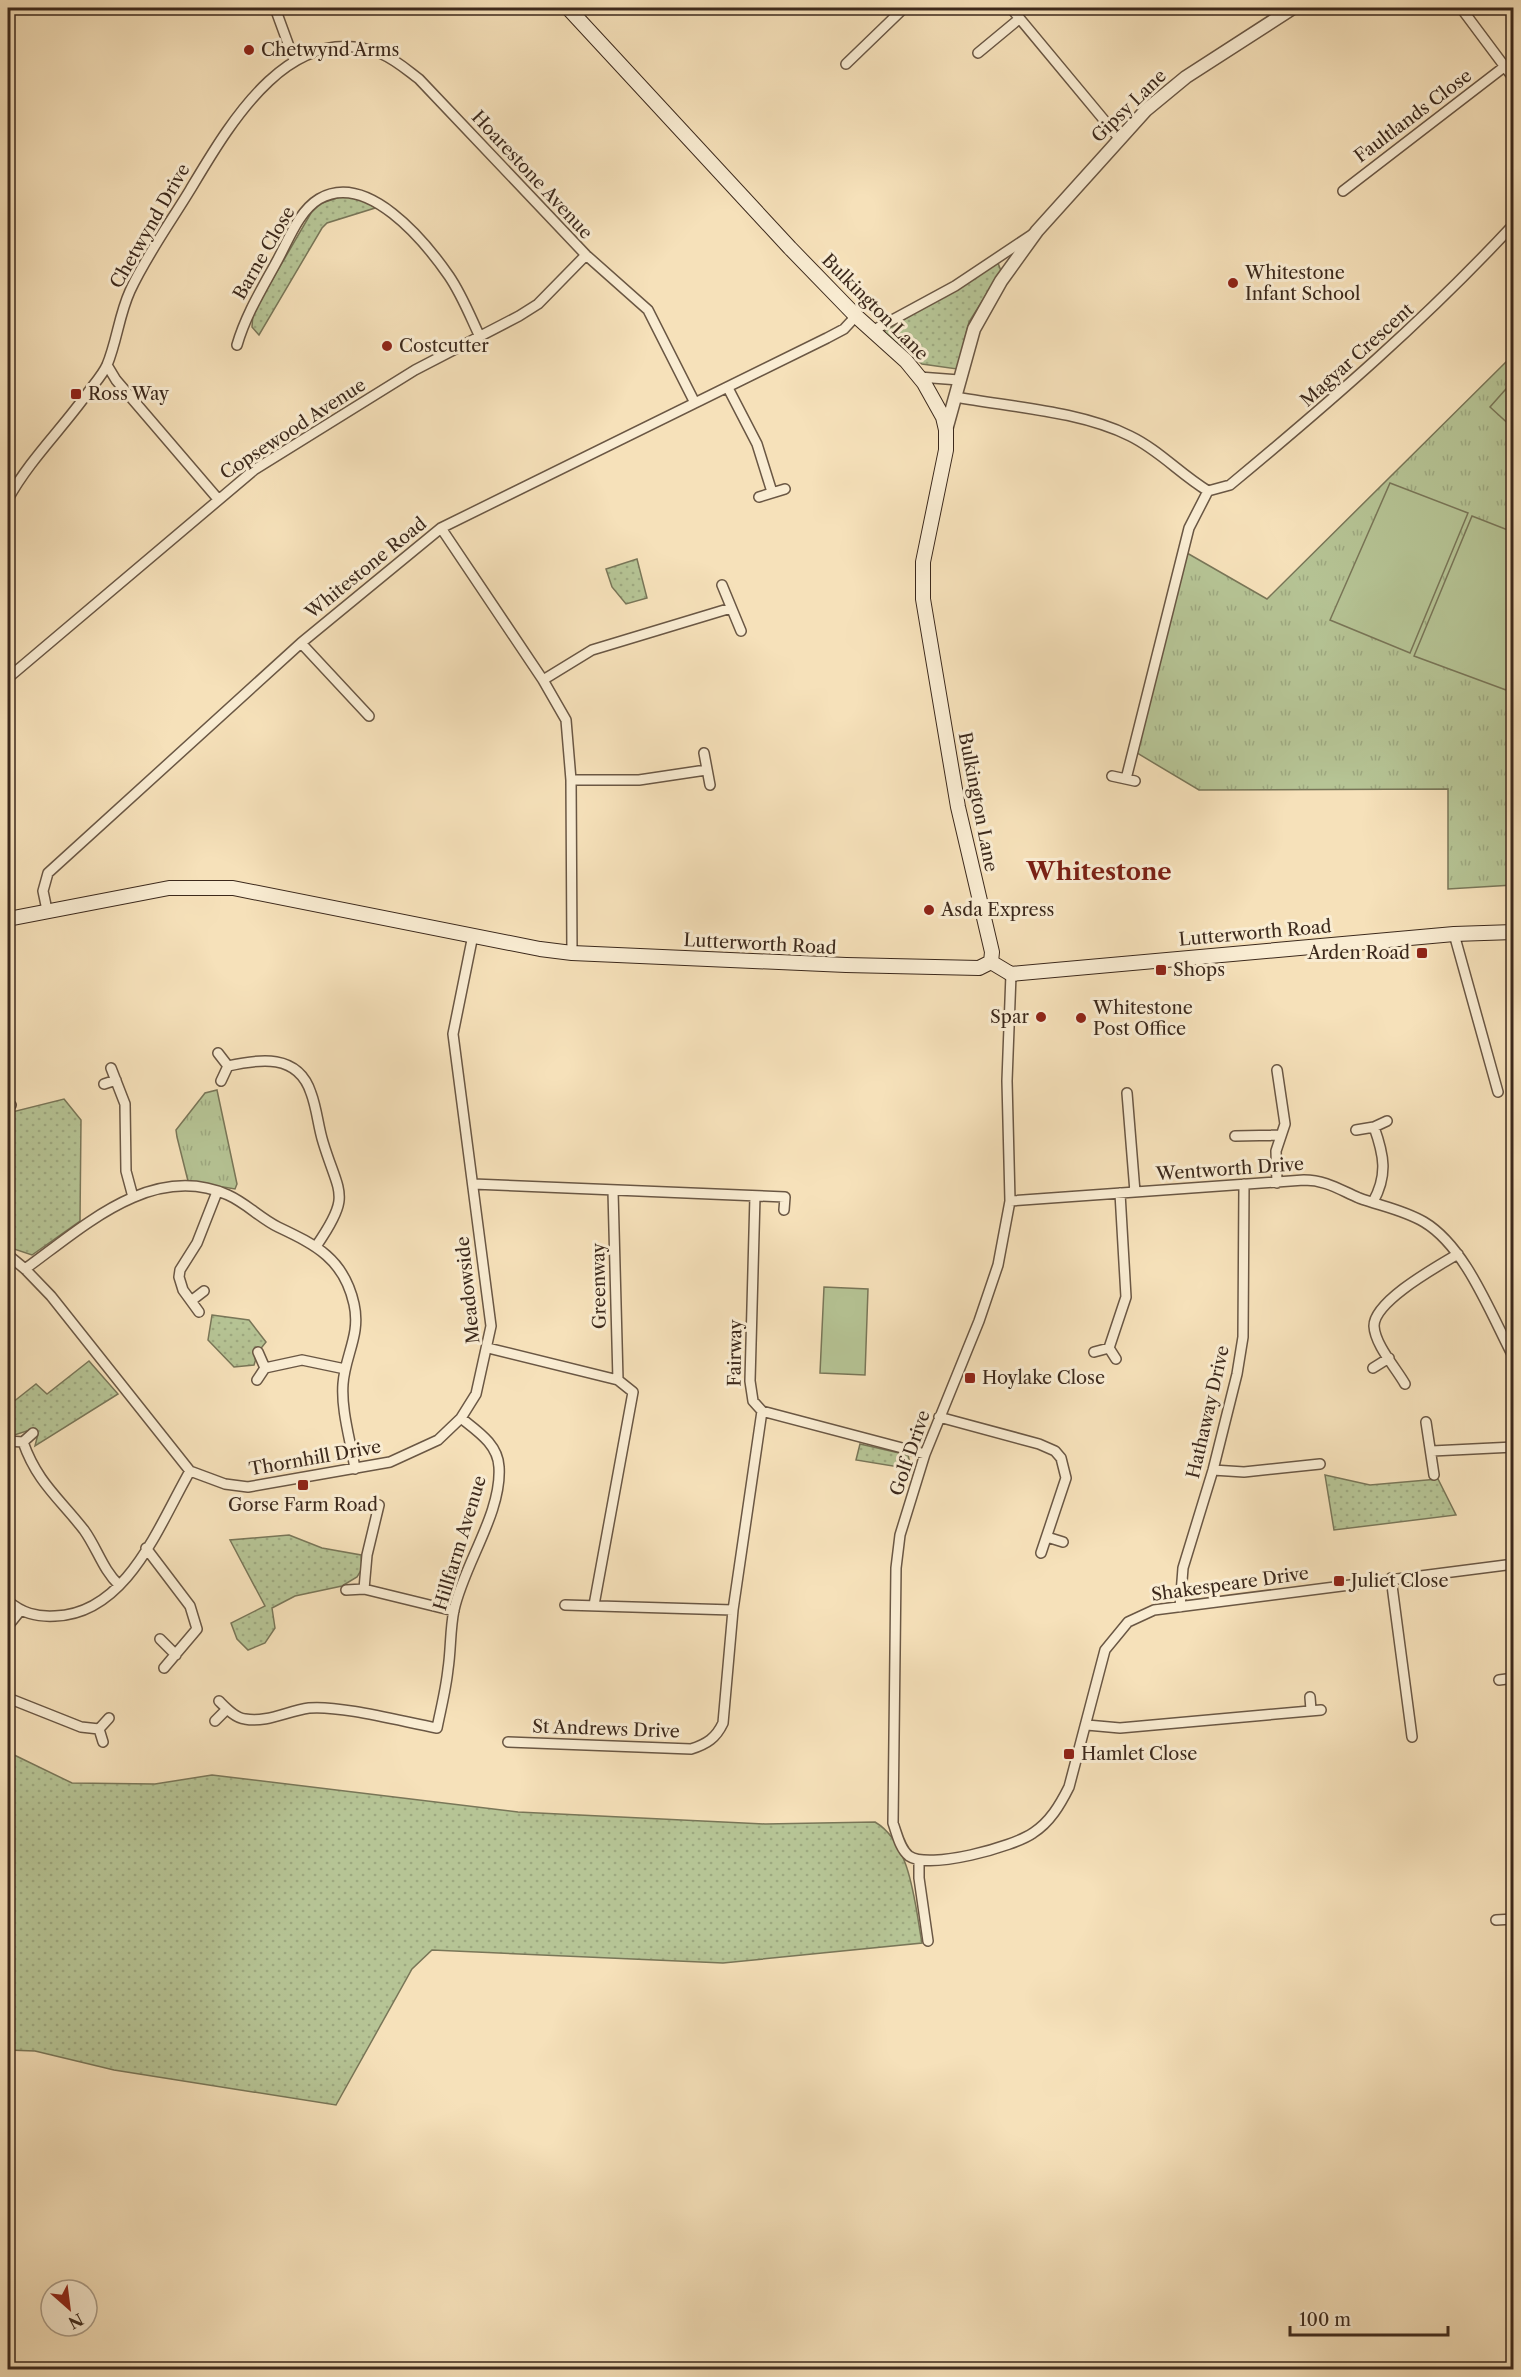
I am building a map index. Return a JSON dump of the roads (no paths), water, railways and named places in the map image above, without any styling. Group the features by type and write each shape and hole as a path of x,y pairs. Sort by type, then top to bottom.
{"main road":[{"name":"Bulkington Lane","path":"568,8 856,316 919,376 935,401 946,430 944,459 923,562 923,599 958,807 992,952 991,962"},
{"name":"Lutterworth Road","path":"8,918 169,888 233,888 572,953 846,965 979,968 991,962"},
{"name":"Lutterworth Road","path":"1011,974 1454,934 1514,932"},
{"path":"991,962 1011,974"}],"street":[{"path":"275,8 294,60"},
{"path":"846,64 904,8"},
{"path":"1011,8 1119,138"},
{"name":"Gipsy Lane","path":"946,430 974,329 1016,257 1037,231 1119,138 1173,86 1293,8"},
{"path":"1461,8 1514,79"},
{"path":"978,53 1019,19"},
{"name":"Hoarestone Avenue","path":"294,60 326,49 370,50 395,61 419,79 586,255 648,310 695,403"},
{"name":"Chetwynd Drive","path":"8,499 29,465 82,401 107,366 117,326 130,291 199,175 252,99 278,72 294,60"},
{"name":"Faultlands Close","path":"1343,191 1504,67"},
{"name":"Barne Close","path":"237,345 244,320 301,219 319,199 340,191 354,191 374,199 407,228 449,276 480,337"},
{"name":"Magyar Crescent","path":"1208,491 1230,485 1340,395 1422,320 1514,224"},
{"name":"Gipsy Lane","path":"872,331 955,286 1037,231"},
{"name":"Copsewood Avenue","path":"8,678 254,470 365,400 538,304 586,255"},
{"name":"Whitestone Road","path":"47,910 44,891 48,873 301,643 441,528 844,329 856,316"},
{"path":"107,366 116,381 218,499"},
{"path":"919,376 959,380"},
{"path":"728,388 757,444 772,492"},
{"path":"956,397 1092,421 1162,454 1208,491 1189,528 1131,780 1112,776"},
{"path":"759,496 785,489"},
{"path":"441,528 543,680 566,720 572,780 572,953"},
{"path":"722,585 741,631"},
{"path":"543,680 592,650 730,608"},
{"path":"301,643 369,716"},
{"path":"704,753 710,785"},
{"path":"572,780 639,780 706,770"},
{"path":"1454,934 1498,1092"},
{"name":"Meadowside","path":"473,935 453,1034 491,1326 488,1348 618,1380"},
{"name":"Golf Drive","path":"919,1861 907,1855 893,1823 896,1568 900,1535 924,1454 979,1321 998,1265 1010,1201 1007,1071 1011,974"},
{"path":"218,1053 228,1066"},
{"path":"228,1066 261,1059 270,1060 296,1072 305,1080 311,1092 324,1144 340,1186 338,1209 317,1245"},
{"path":"221,1081 228,1066"},
{"path":"111,1068 125,1104 126,1171 133,1197"},
{"path":"1276,1183 1276,1151 1285,1124 1277,1070"},
{"path":"104,1084 116,1080"},
{"path":"1126,1093 1135,1192"},
{"path":"1356,1130 1374,1127 1387,1120"},
{"path":"1373,1202 1382,1187 1384,1168 1384,1157 1374,1127"},
{"path":"1235,1136 1281,1135"},
{"name":"Wentworth Drive","path":"1010,1201 1317,1180 1424,1222 1458,1254 1514,1358"},
{"path":"473,1184 785,1197 784,1210"},
{"name":"Hathaway Drive","path":"1180,1606 1183,1568 1213,1470 1237,1374 1243,1337 1244,1184"},
{"path":"25,1269 109,1209 133,1197 181,1186 228,1195 272,1224 317,1245 329,1256 342,1275 355,1306 354,1342 345,1368 343,1396 355,1469"},
{"name":"Greenway","path":"613,1191 618,1380"},
{"path":"199,1312 183,1290 179,1277 180,1270 197,1244 217,1192"},
{"path":"1109,1348 1126,1296 1120,1193"},
{"name":"Fairway","path":"755,1196 750,1394 762,1411"},
{"path":"1406,1384 1378,1340 1374,1326 1379,1312 1400,1291 1458,1254"},
{"path":"8,1255 51,1296 190,1471 146,1548 119,1585 98,1605 83,1612 43,1617 20,1611 8,1601"},
{"path":"191,1301 204,1291"},
{"name":"Thornhill Drive","path":"190,1471 225,1484 248,1487 390,1462 438,1440 461,1418 476,1394 488,1348"},
{"path":"1094,1352 1109,1348"},
{"path":"1109,1348 1116,1359"},
{"path":"258,1352 265,1368"},
{"path":"1373,1368 1389,1358"},
{"path":"257,1380 265,1368 302,1360 345,1368"},
{"path":"594,1605 634,1398 629,1386 618,1380"},
{"path":"565,1605 733,1610 762,1411 924,1454"},
{"path":"939,1417 1039,1444 1054,1451 1061,1458 1066,1478 1041,1553"},
{"name":"Hillfarm Avenue","path":"227,1709 240,1719 259,1720 309,1708 328,1708 438,1728 448,1673 454,1611 466,1569 496,1495 499,1466 492,1446 486,1438 461,1418"},
{"path":"1426,1422 1434,1475"},
{"path":"8,1442 23,1442 33,1432"},
{"path":"23,1442 31,1466 39,1478 85,1532 112,1579 119,1585"},
{"path":"1432,1451 1514,1447"},
{"path":"1213,1470 1244,1472 1320,1464"},
{"path":"364,1589 371,1517 379,1505"},
{"path":"1047,1537 1064,1542"},
{"path":"146,1548 194,1614 197,1629 164,1668"},
{"name":"Shakespeare Drive","path":"919,1861 1000,1847 1034,1833 1059,1807 1069,1787 1105,1650 1119,1629 1136,1617 1154,1610 1180,1606 1514,1564"},
{"path":"1391,1578 1412,1737"},
{"path":"346,1590 364,1589 454,1611"},
{"name":"St Andrews Drive","path":"507,1742 691,1749 713,1740 723,1723 733,1610"},
{"path":"8,1626 20,1611"},
{"path":"160,1639 176,1655"},
{"path":"1499,1680 1514,1678"},
{"path":"1310,1697 1311,1710"},
{"path":"8,1698 81,1726 99,1729"},
{"path":"215,1722 227,1709 219,1701"},
{"path":"1087,1725 1120,1728 1321,1710"},
{"path":"99,1729 109,1718"},
{"path":"99,1729 103,1742"},
{"path":"919,1861 919,1878 928,1941"},
{"path":"1496,1920 1514,1919"}],"place":[{"name":"Chetwynd Arms","path":"249,50"},
{"name":"Whitestone Infant School","path":"1233,283"},
{"name":"Costcutter","path":"387,346"},
{"name":"Ross Way","path":"76,394"},
{"name":"Asda Express","path":"929,910"},
{"name":"Arden Road","path":"1422,953"},
{"name":"Shops","path":"1161,970"},
{"name":"Spar","path":"1041,1017"},
{"name":"Whitestone Post Office","path":"1081,1018"},
{"name":"Hoylake Close","path":"970,1378"},
{"name":"Gorse Farm Road","path":"303,1485"},
{"name":"Juliet Close","path":"1339,1581"},
{"name":"Hamlet Close","path":"1069,1754"}],"district":[{"name":"Whitestone","path":"1099,871"}]}
